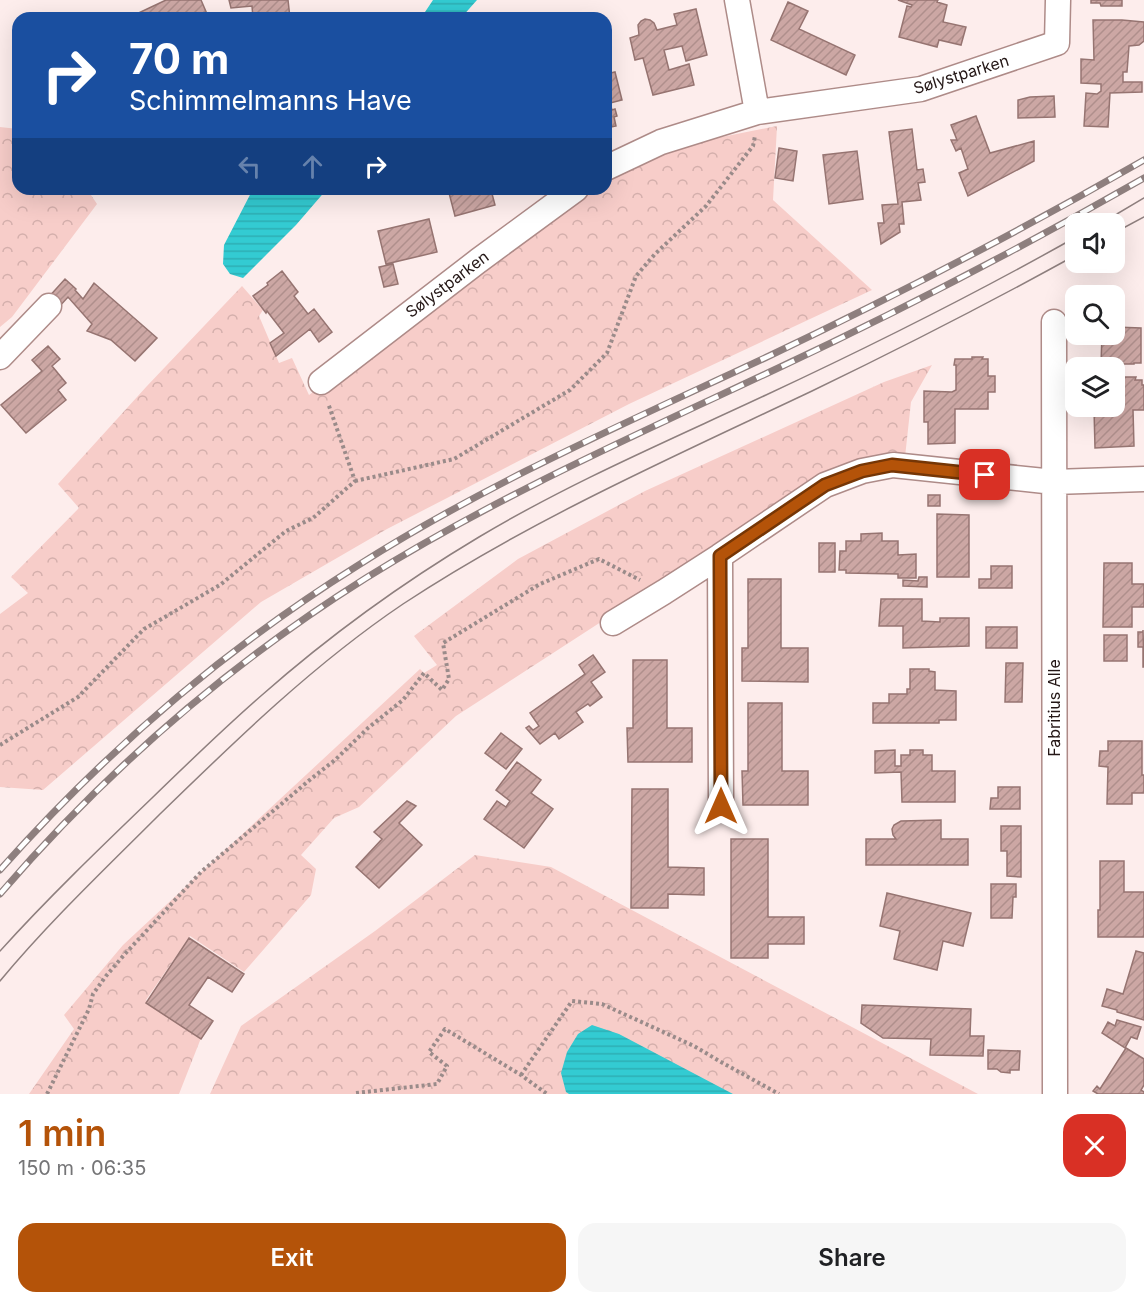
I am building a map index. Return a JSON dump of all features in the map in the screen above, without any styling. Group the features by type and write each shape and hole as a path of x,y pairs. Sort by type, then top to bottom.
{"street":[{"path":"737,0 758,112"},
{"name":"Sølystparken","path":"612,165 661,141 758,112 921,89 1056,43 1058,0"},
{"name":"Sølystparken","path":"321,382 568,195"},
{"path":"0,357 49,306"},
{"name":"Fabritius Alle","path":"1054,322 1055,1094"},
{"path":"613,623 720,556 825,485 862,471 892,465 1054,482 1144,479"},
{"path":"720,556 721,806"}],"path":[{"path":"0,745 78,698 144,629 220,585 286,531 313,518 355,481 454,459 570,390 607,353 636,276 655,254 706,206 753,146 758,112"},
{"path":"321,382 355,481"},
{"path":"47,1094 89,1009 93,994 124,955 201,872 336,760 368,728 404,700 424,673 442,690 449,679 443,643 540,584 599,559 664,592"},
{"path":"521,1075 572,1001 602,1004 694,1046 780,1094"},
{"path":"356,1093 437,1084 447,1066 429,1053 445,1029 521,1075 547,1094"}],"green space":[{"path":"777,126 773,200 872,290 629,404 387,529 261,602 43,790 0,787 0,614 28,593 11,577 79,508 58,484 242,286 263,310 259,316 279,363 292,358 309,395 582,195 612,195 612,174 667,148"},
{"path":"0,127 12,128 12,195 91,195 97,204 12,317 0,327"},
{"path":"932,365 911,402 905,457 715,548 456,716 359,807 334,818 301,855 316,869 311,895 244,972 190,936 146,1000 201,1038 179,1094 29,1094 74,1029 64,1015 123,945 420,669 424,673 437,665 414,636 518,559 645,491 884,382"},
{"path":"475,855 551,867 978,1094 210,1094 241,1026 375,931"}],"water":[{"path":"433,0 477,0 466,12 425,12"},
{"path":"250,195 322,195 296,225 243,278 230,274 223,264 224,245"},
{"path":"592,1025 619,1034 733,1094 569,1094 566,1092 561,1073 567,1052 578,1034"}],"building":[{"path":"166,0 201,0 206,12 141,12"},
{"path":"229,0 288,0 289,12 252,12 252,6 231,8"},
{"path":"898,0 938,0 937,2 947,5 943,22 966,27 961,45 939,40 937,47 899,37 907,6 912,5"},
{"path":"1091,0 1122,0 1122,6 1101,6 1100,3 1091,3"},
{"path":"788,2 808,11 799,29 855,55 846,75 771,40"},
{"path":"696,9 707,55 686,61 682,46 664,50 669,70 689,64 694,85 653,95 643,58 635,60 630,38 639,35 638,25 645,19 654,23 657,30 677,25 674,14"},
{"path":"1093,20 1144,22 1144,41 1139,45 1129,46 1127,72 1123,72 1123,82 1142,82 1142,92 1110,93 1108,127 1084,126 1086,93 1097,94 1101,91 1101,84 1081,83 1081,59 1094,60"},
{"path":"615,72 622,100 612,102 612,73"},
{"path":"1054,96 1055,117 1018,118 1018,100"},
{"path":"615,109 617,116 614,117 616,126 612,127 612,110"},
{"path":"976,116 990,153 1034,141 1034,161 968,196 959,173 968,169 961,148 956,151 951,140 957,140 951,125"},
{"path":"912,129 917,170 923,169 925,182 918,183 921,200 902,202 904,224 899,224 900,232 881,244 878,223 884,223 882,205 898,204 889,132"},
{"path":"779,148 797,151 793,181 775,178"},
{"path":"857,151 863,199 829,204 823,155"},
{"path":"450,195 492,195 495,205 455,216"},
{"path":"429,219 437,252 386,264 378,231"},
{"path":"393,264 398,284 384,287 379,267"},
{"path":"282,271 298,292 294,296 308,314 314,309 332,332 319,342 310,329 276,356 270,343 284,333 253,296"},
{"path":"65,279 83,299 94,283 157,338 135,361 111,340 87,331 92,324 68,297 58,308 47,299"},
{"path":"1125,327 1141,328 1141,363 1125,364 1125,357 1101,357 1102,345 1125,345"},
{"path":"48,346 60,359 52,366 66,383 58,390 66,400 26,433 1,405 42,371 32,360"},
{"path":"972,357 988,359 988,376 995,376 995,392 988,392 988,409 955,409 955,443 928,444 928,422 924,422 924,391 952,392 956,390 955,359 972,359"},
{"path":"1125,377 1136,377 1135,380 1142,380 1144,410 1133,410 1134,446 1095,448 1094,417 1125,417"},
{"path":"928,495 940,495 940,506 928,506"},
{"path":"937,514 969,515 969,577 937,577"},
{"path":"882,533 882,541 898,541 898,555 916,554 916,578 898,578 898,574 846,573 846,570 839,570 840,551 846,551 846,541 861,541 861,534"},
{"path":"819,543 835,543 835,572 819,572"},
{"path":"1104,563 1132,563 1132,584 1144,584 1144,607 1132,607 1132,627 1103,627"},
{"path":"991,566 1012,566 1012,588 979,588 979,579 991,579"},
{"path":"919,577 927,577 927,587 903,586 903,580 918,581"},
{"path":"748,579 781,579 781,648 808,648 808,682 742,681 742,648 748,648"},
{"path":"881,599 922,599 922,621 940,622 940,618 969,618 969,646 903,648 903,626 879,626"},
{"path":"986,627 1017,627 1017,648 986,648"},
{"path":"1143,630 1144,667 1143,647 1138,647 1138,632 1143,632"},
{"path":"1104,635 1127,635 1127,661 1104,661"},
{"path":"593,655 605,672 591,682 602,697 576,712 583,722 559,739 555,733 540,744 526,728 529,726 533,730 539,726 530,713 585,674 579,665"},
{"path":"633,660 667,660 667,728 692,728 692,762 628,762 627,728 633,728"},
{"path":"1006,663 1023,663 1022,702 1005,702"},
{"path":"910,669 929,669 935,672 935,690 956,691 956,720 939,720 939,723 873,723 873,703 889,703 889,694 907,694 907,689 910,689"},
{"path":"748,703 782,703 782,771 808,771 808,805 743,805 742,771 748,771"},
{"path":"501,733 522,749 506,769 485,753"},
{"path":"1108,741 1142,741 1144,793 1132,793 1132,804 1107,804 1108,767 1099,766 1100,751 1108,751"},
{"path":"895,750 895,766 901,766 901,755 910,755 910,750 923,750 923,755 932,755 932,771 955,771 955,802 902,802 901,772 875,773 875,751"},
{"path":"517,762 541,780 531,793 553,809 524,848 484,819 497,801 506,807 510,801 496,790"},
{"path":"998,787 1020,787 1020,809 990,809 991,798 998,798"},
{"path":"632,789 668,789 668,867 704,868 704,895 668,894 668,908 631,908"},
{"path":"407,801 416,806 399,823 422,845 379,888 356,867 382,839 374,832"},
{"path":"941,820 941,839 968,839 968,865 866,865 866,839 896,839 892,829 901,821"},
{"path":"1001,826 1021,826 1021,877 1007,876 1007,851 1001,851"},
{"path":"731,839 768,839 768,917 804,917 804,944 768,944 768,958 731,958"},
{"path":"1100,861 1124,861 1124,892 1144,892 1144,937 1098,937"},
{"path":"991,884 1016,884 1012,918 991,918"},
{"path":"887,893 971,913 963,946 943,941 937,970 894,959 900,931 880,926"},
{"path":"189,938 244,974 232,992 208,977 189,1005 213,1021 201,1039 146,1003"},
{"path":"1136,951 1144,953 1144,1020 1102,1006 1107,989 1123,994"},
{"path":"862,1005 971,1009 970,1036 984,1036 983,1056 930,1055 931,1039 883,1038 861,1023"},
{"path":"1117,1020 1141,1027 1137,1039 1131,1037 1125,1048 1102,1033 1108,1022 1115,1026"},
{"path":"1126,1048 1144,1059 1144,1085 1141,1090 1144,1094 1098,1094 1093,1091 1097,1086 1100,1089"},
{"path":"988,1050 1020,1051 1019,1070 1010,1070 1010,1073 988,1069"}],"tram line":[{"path":"1119,213 1144,198"},
{"path":"1125,227 1144,217"},
{"path":"0,951 94,854 248,707 340,631 422,573 479,537 549,498 884,339 1065,243"},
{"path":"0,981 78,896 247,731 307,677 403,604 502,544 604,490 879,358 1065,261"}],"railway":[{"path":"0,870 81,785 167,706 259,632 357,566 406,536 508,480 864,309 1005,237 1144,160"},
{"path":"0,894 82,805 171,722 266,646 366,578 465,520 619,443 915,302 1144,178"}],"route":[{"path":"721,806 720,556 825,485 862,471 892,465 985,475"}]}
